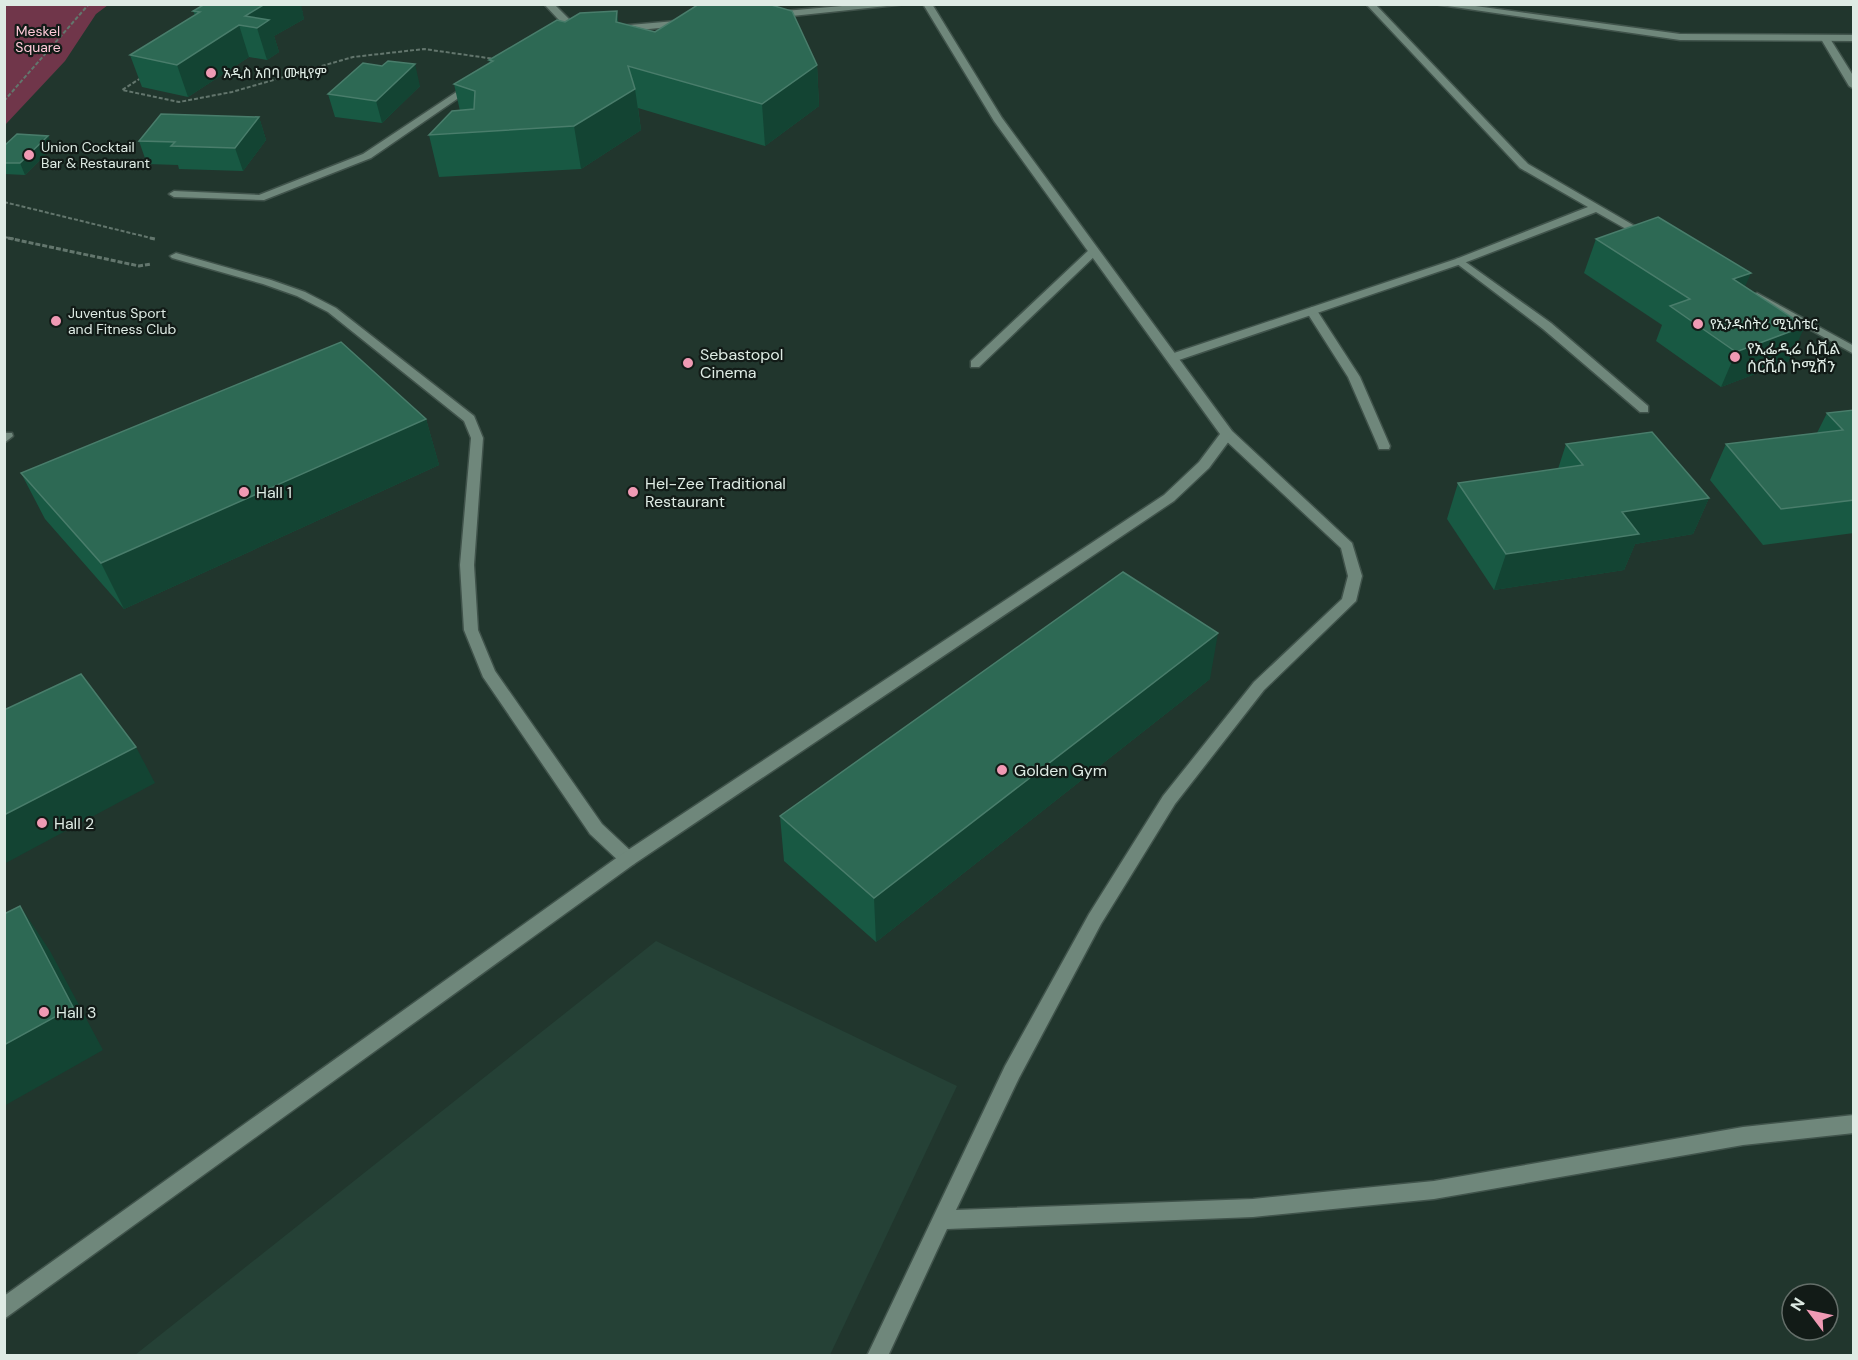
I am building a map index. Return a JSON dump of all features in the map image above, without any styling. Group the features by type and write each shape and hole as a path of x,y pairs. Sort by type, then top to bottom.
{"street":[{"path":"548,4 564,19 557,35 574,33"},
{"path":"761,16 902,4"},
{"path":"877,1356 1012,1072 1095,920 1169,800 1259,686 1349,601 1355,576 1347,546 1227,434 998,119 927,4"},
{"path":"1370,4 1524,166 1658,242"},
{"path":"1438,4 1680,37 1854,38"},
{"path":"609,30 703,22"},
{"path":"1826,39 1854,86"},
{"path":"174,194 260,198 367,156 507,60"},
{"path":"1172,358 1460,261 1596,208"},
{"path":"975,364 1094,251"},
{"path":"177,256 267,282 301,294 333,310 470,419 477,438 467,565 471,630 495,682 596,829 628,859"},
{"path":"1460,261 1547,326 1644,409"},
{"path":"1751,293 1854,351"},
{"path":"1312,311 1354,377 1384,446"},
{"path":"4,1309 628,859 1169,498 1204,465 1227,434"},
{"path":"941,1220 1253,1208 1412,1192 1743,1136 1854,1124"}],"path":[{"path":"4,101 89,4"},
{"path":"141,78 122,90 178,102 232,92 353,57 424,50 507,60"},
{"path":"4,202 168,243 175,248 177,256 139,266 4,237"}],"shaded area":[{"path":"656,941 957,1086 830,1355 135,1355"}],"green space":[{"name":"Meskel Square","path":"5,4 108,5 96,14 65,61 5,125"}],"building":[{"path":"205,4 265,4 245,16 269,20 257,28 239,25 177,65 130,55 200,12 193,11"},
{"path":"699,4 768,4 792,11 817,65 762,104 628,66 635,89 574,126 429,135 452,111 474,109 475,91 454,84 493,61 489,60 557,20 565,22 580,13 617,11 616,22 655,32"},
{"path":"388,61 415,64 376,101 328,94 363,63 382,66"},
{"path":"161,114 259,117 235,148 171,146 175,142 139,141"},
{"path":"17,134 48,136 20,163 4,163 4,146"},
{"path":"1658,217 1751,273 1733,279 1805,326 1736,352 1670,306 1690,299 1596,239"},
{"path":"341,342 426,419 101,563 21,473"},
{"path":"1854,410 1854,500 1781,509 1726,444 1843,430 1827,413"},
{"path":"1652,432 1709,498 1622,512 1639,534 1506,554 1458,483 1583,465 1566,444"},
{"name":"Golden Gym","path":"1123,572 1218,633 874,898 780,816"},
{"path":"81,674 136,747 4,815 4,710"},
{"path":"20,906 73,1007 4,1045 4,914"}],"place":[{"name":"አዲስ አበባ ሙዚየም","path":"211,73"},
{"name":"Union Cocktail Bar & Restaurant","path":"29,155"},
{"name":"Juventus Sport and Fitness Club","path":"56,321"},
{"name":"የኢንዱስትሪ ሚኒስቴር","path":"1698,324"},
{"name":"የኢፌዲሬ ሲቪል ሰርቪስ ኮሚሽን","path":"1735,357"},
{"name":"Sebastopol Cinema","path":"688,363"},
{"name":"Hall 1","path":"244,492"},
{"name":"Hel-Zee Traditional Restaurant","path":"633,492"},
{"name":"Golden Gym","path":"1002,770"},
{"name":"Hall 2","path":"42,823"},
{"name":"Hall 3","path":"44,1012"}]}
